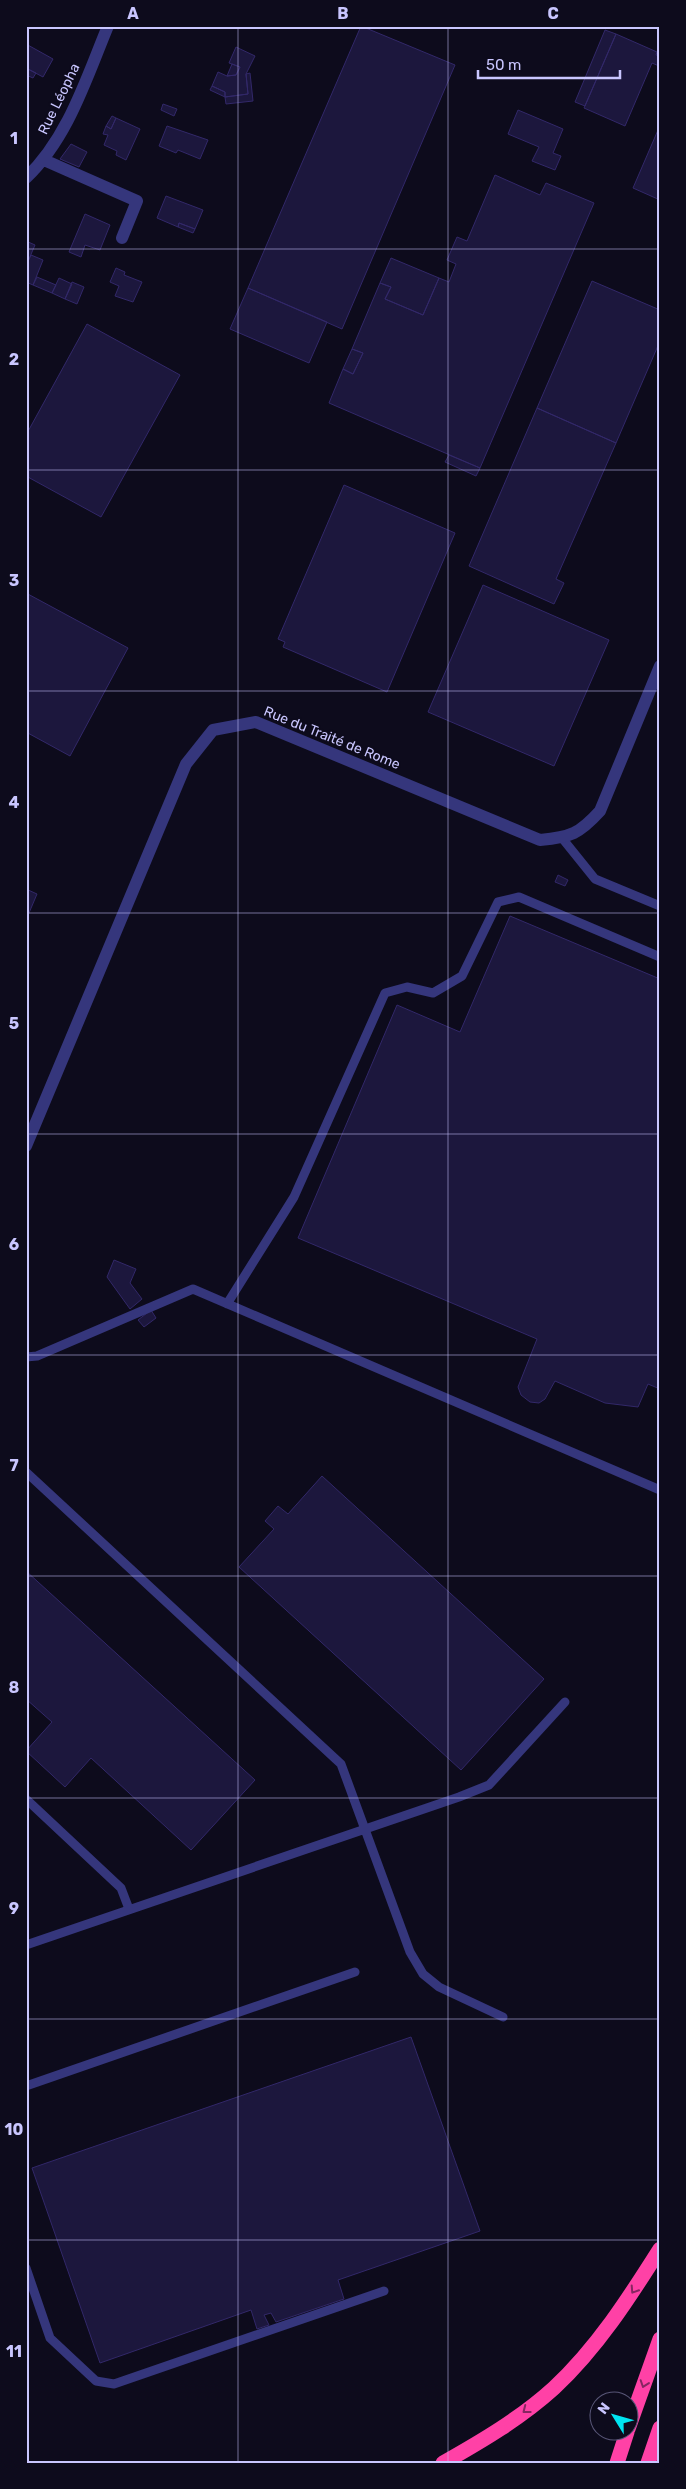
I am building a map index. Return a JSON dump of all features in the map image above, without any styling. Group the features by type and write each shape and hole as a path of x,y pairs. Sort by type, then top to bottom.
{"highway":[{"path":"444,2463 499,2430 554,2388 598,2340 630,2296 660,2249"},
{"path":"638,2402 660,2339"},
{"path":"648,2463 660,2428"},
{"path":"617,2463 624,2442"}],"street":[{"name":"Rue Léopha","path":"26,178 44,160 66,126 108,26"},
{"path":"44,160 137,201 122,238"},
{"name":"Rue du Traité de Rome","path":"26,1146 186,764 212,730 256,722 540,840 562,838 584,829 600,811 660,666"}],"lane":[{"path":"562,838 595,878 660,906"},
{"path":"227,1304 294,1197 385,993 407,987 433,993 462,976 498,902 519,897 660,957"},
{"path":"26,1357 38,1356 193,1289 660,1490"},
{"path":"26,1472 341,1764 367,1829 410,1952 423,1974 439,1987 503,2018"},
{"path":"26,1945 367,1829 489,1785 565,1702"},
{"path":"26,1799 121,1888 129,1910"},
{"path":"26,2086 355,1972"},
{"path":"26,2268 50,2338 96,2381 114,2384 384,2291"}],"building":[{"path":"361,26 455,65 342,329 248,288"},
{"path":"605,30 616,34 585,106 575,102"},
{"path":"616,34 657,52 656,55 660,56 659,66 652,63 625,126 584,108"},
{"path":"26,44 53,59 43,77 26,68"},
{"path":"236,47 255,56 246,74 248,94 225,97 225,92 212,86 218,72 227,76 236,75 240,67 229,63"},
{"path":"232,64 240,67 236,75 227,76"},
{"path":"26,68 36,73 33,78 26,75"},
{"path":"250,73 253,101 226,104 225,97 248,94 246,74"},
{"path":"212,86 225,92 225,97 210,90"},
{"path":"163,104 177,109 174,116 161,110"},
{"path":"518,110 563,129 553,153 561,156 555,170 532,161 539,147 508,134"},
{"path":"112,116 116,118 111,129 106,126"},
{"path":"116,118 140,129 126,160 116,155 117,151 104,145 108,135 103,134 106,126 111,129"},
{"path":"167,126 208,140 200,159 178,150 176,153 159,146"},
{"path":"658,130 660,131 660,200 633,188"},
{"path":"71,144 87,152 79,167 60,159"},
{"path":"495,175 540,195 546,183 594,203 480,468 329,403 343,369 353,374 363,353 352,349 380,283 391,287 385,299 423,315 439,278 449,282 456,264 447,260 457,237 467,241"},
{"path":"166,196 203,210 195,229 179,223 178,227 157,218"},
{"path":"85,214 110,225 100,250 85,245 81,257 69,252"},
{"path":"179,223 195,229 193,233 178,227"},
{"path":"26,241 35,245 26,266"},
{"path":"31,255 43,260 33,285 26,282 26,266"},
{"path":"391,258 439,278 423,315 385,299 391,287 380,283"},
{"path":"116,268 125,272 124,275 142,282 133,302 115,296 119,286 110,282"},
{"path":"37,277 56,285 52,293 33,285"},
{"path":"59,278 72,284 65,299 52,293"},
{"path":"592,281 660,310 660,341 616,443 537,408"},
{"path":"72,282 84,287 77,304 65,299"},
{"path":"248,288 327,322 309,363 230,329"},
{"path":"87,324 180,375 101,517 26,476 26,435"},
{"path":"352,349 363,353 353,374 343,369"},
{"path":"537,408 616,443 556,579 564,583 554,604 469,566"},
{"path":"449,455 480,468 476,476 445,462"},
{"path":"344,485 455,533 387,692 283,647 285,642 278,639"},
{"path":"483,585 609,640 554,766 428,712"},
{"path":"26,593 128,648 70,756 26,732"},
{"path":"558,875 568,880 565,886 555,882"},
{"path":"26,889 37,894 26,920"},
{"path":"510,916 660,979 660,1389 648,1384 638,1407 605,1403 555,1381 545,1399 539,1403 530,1402 521,1395 518,1387 537,1339 298,1238 397,1005 460,1032"},
{"path":"114,1260 136,1269 130,1283 142,1299 130,1309 107,1277"},
{"path":"151,1310 156,1318 144,1327 138,1320"},
{"path":"322,1476 544,1679 461,1770 239,1567 274,1529 265,1521 278,1506 288,1514"},
{"path":"26,1571 255,1780 191,1850 91,1758 65,1787 26,1751 52,1722 26,1699"},
{"path":"411,2037 480,2231 338,2280 344,2299 276,2322 271,2313 264,2315 269,2325 257,2329 251,2310 100,2363 32,2168"}]}
